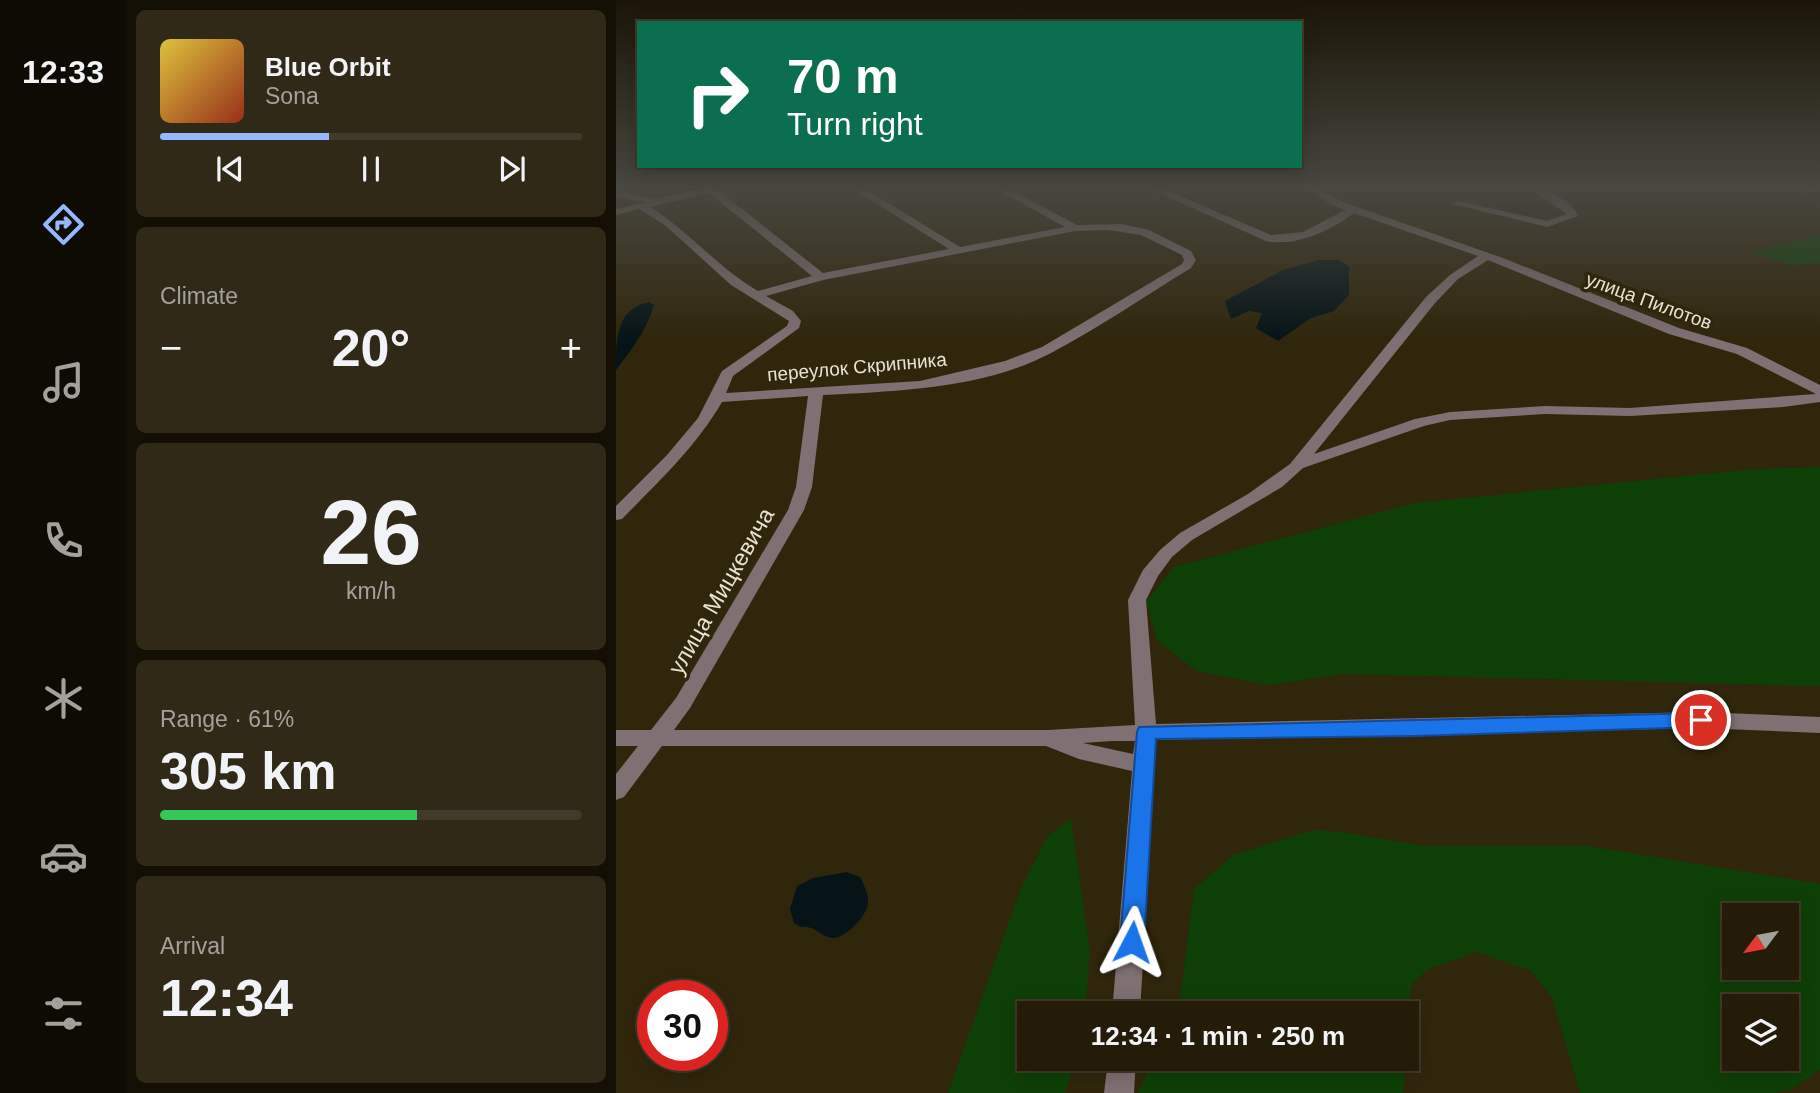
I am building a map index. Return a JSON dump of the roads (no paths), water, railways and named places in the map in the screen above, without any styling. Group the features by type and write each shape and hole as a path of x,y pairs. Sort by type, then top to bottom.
{"street":[{"path":"616,515 673,458 704,420 727,374 793,328 795,321 789,314 734,282 685,238"},
{"path":"775,238 821,276"},
{"path":"938,238 958,250"},
{"name":"переулок Скрипника","path":"757,295 821,276 1022,238"},
{"name":"переулок Скрипника","path":"717,398 920,385 1010,364 1047,349 1187,265 1187,253 1156,238"},
{"path":"1270,238 1290,238"},
{"name":"улица Пилотов","path":"1436,238 1674,331 1742,351 1820,391"},
{"path":"1127,1001 1146,732 1137,600 1142,585 1157,564 1200,526 1272,486 1298,465 1310,446 1388,356 1439,289 1464,269 1487,256"},
{"name":"улица Мицкевича","path":"616,790 683,703 796,510 804,487 816,393"},
{"path":"1298,465 1420,422 1450,416 1545,410 1630,412 1783,403 1820,398"},
{"path":"616,738 1048,737 1146,732 1701,720 1820,725"},
{"path":"1048,737 1079,751 1144,765"},
{"path":"1119,1093 1121,1071"}]}
